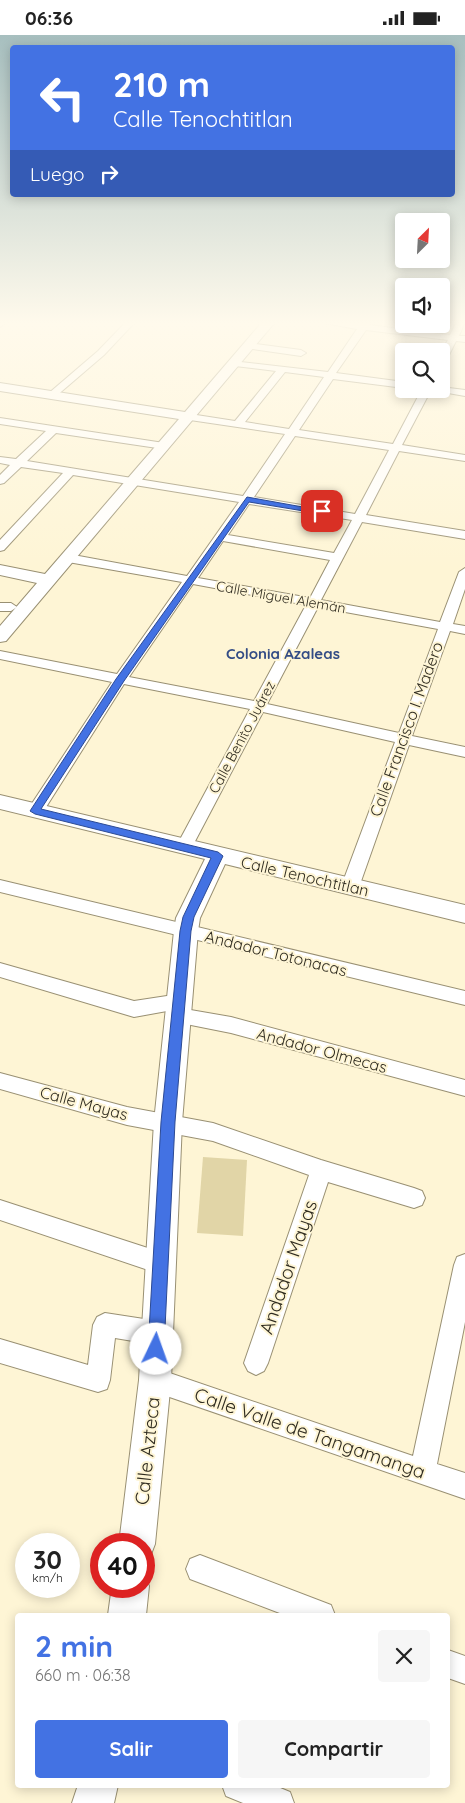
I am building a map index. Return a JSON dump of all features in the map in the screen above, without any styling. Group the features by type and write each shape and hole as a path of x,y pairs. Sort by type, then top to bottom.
{"street":[{"path":"105,404 465,458"},
{"path":"0,637 201,404"},
{"path":"238,424 255,404"},
{"path":"35,811 119,681 188,580 247,499 311,404"},
{"name":"Calle Benito Juárez","path":"184,847 419,404"},
{"path":"0,421 164,446"},
{"path":"0,481 54,429"},
{"path":"0,460 465,535"},
{"path":"0,547 70,472"},
{"path":"220,537 337,557"},
{"name":"Calle Miguel Alemán","path":"68,558 465,630"},
{"path":"0,570 50,580"},
{"name":"Calle Francisco I. Madero","path":"350,887 402,740 465,572"},
{"path":"0,655 119,681 258,706 402,740 465,752"},
{"name":"Calle Tenochtitlan","path":"0,802 465,914"},
{"name":"Calle Azteca","path":"138,1533 154,1380 168,1122 186,931 188,917 218,856"},
{"name":"Andador Totonacas","path":"0,886 465,998"},
{"name":"Andador Olmecas","path":"0,970 134,1009 144,1009 164,1001 179,1009 230,1025 465,1089"},
{"name":"Calle Mayas","path":"0,1081 127,1116 168,1122"},
{"path":"168,1122 213,1132 321,1171 414,1198"},
{"name":"Andador Mayas","path":"256,1363 321,1171"},
{"path":"0,1210 160,1263"},
{"path":"424,1471 465,1265"},
{"path":"0,1351 98,1380 105,1325 157,1333"},
{"name":"Calle Valle de Tangamanga","path":"154,1380 465,1486"},
{"path":"200,1569 316,1613"},
{"path":"127,1613 129,1598"},
{"path":"450,1665 465,1670"},
{"path":"93,1803 97,1788"},
{"path":"244,1788 279,1803"}],"shaded area":[{"path":"203,1157 247,1160 243,1236 197,1233"}],"district":[{"name":"Colonia Azaleas","path":"283,654"}],"route":[{"path":"156,1349 168,1122 186,931 188,917 218,856 35,811 119,681 188,580 247,499 322,511"}]}
